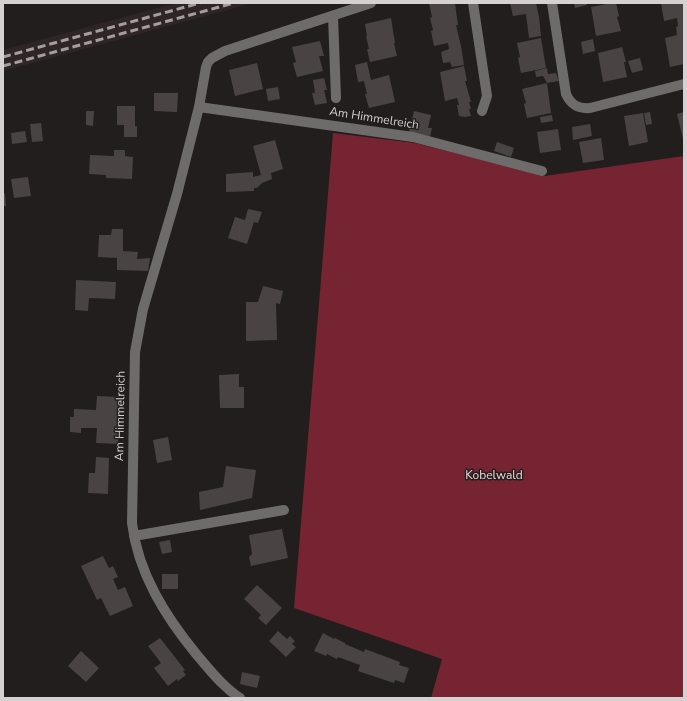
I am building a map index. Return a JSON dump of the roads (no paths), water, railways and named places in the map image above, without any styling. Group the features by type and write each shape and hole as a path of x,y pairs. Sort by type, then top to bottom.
{"street":[{"name":"Am Himmelreich","path":"240,698 217,678 171,621 160,604 145,572 134,536 132,522 136,346 144,309 177,194 199,107 208,62 225,51 371,3"},
{"path":"473,3 487,96 482,110"},
{"path":"552,3 566,94 575,106 590,108 684,84"},
{"name":"Am Himmelreich","path":"333,16 336,98"},
{"name":"Am Himmelreich","path":"199,107 413,137 542,171"},
{"path":"134,536 284,510"}],"railway":[{"path":"3,57 200,3"},
{"path":"3,66 234,3"}],"park label":[{"name":"Kobelwald","path":"494,476"}]}
